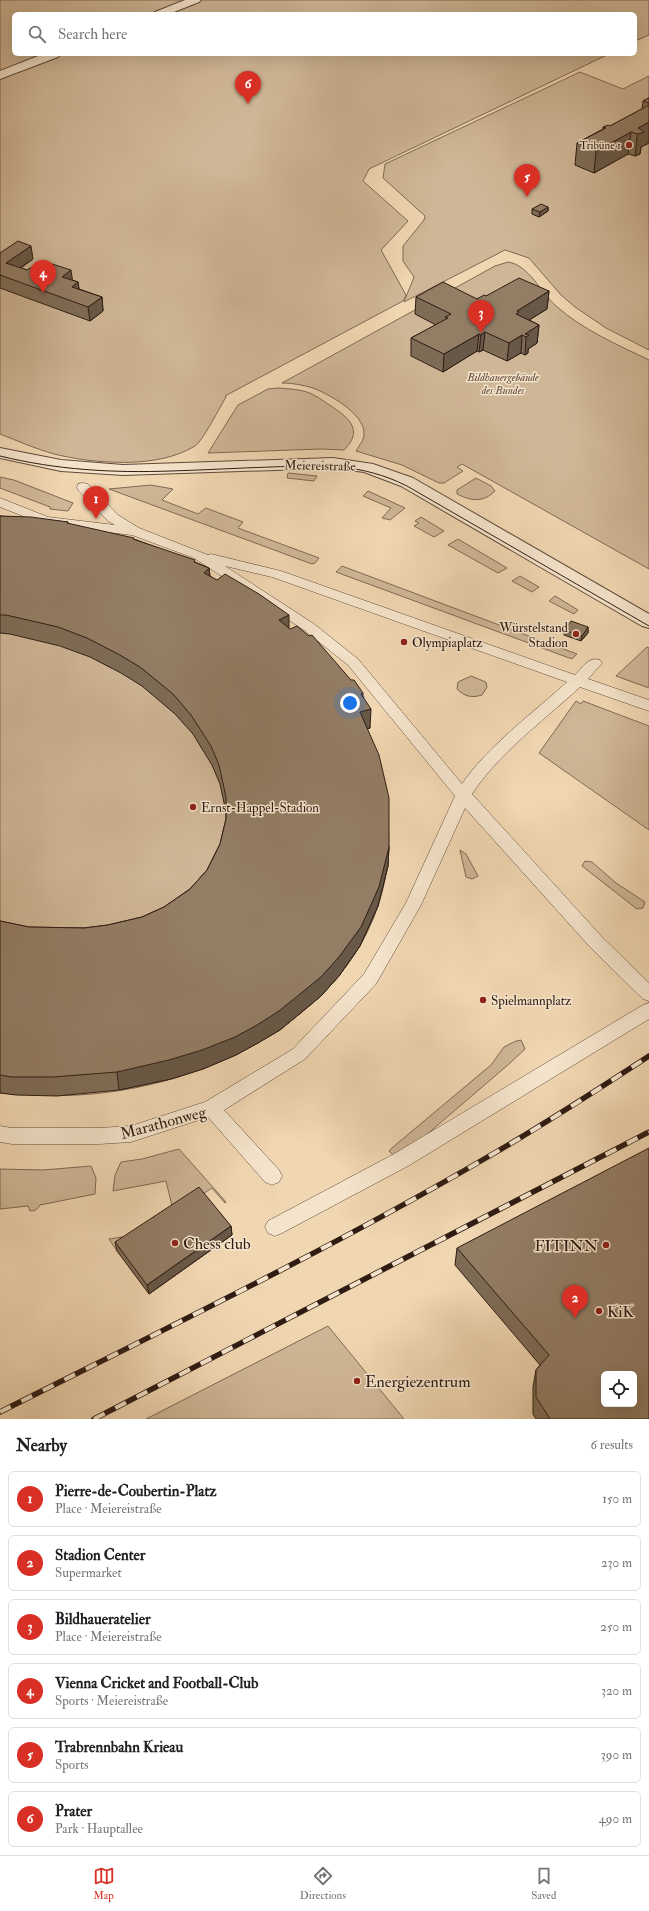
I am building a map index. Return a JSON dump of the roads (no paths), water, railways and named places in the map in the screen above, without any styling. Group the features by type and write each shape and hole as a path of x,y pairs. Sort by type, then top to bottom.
{"street":[{"path":"164,12 196,0"},
{"path":"0,74 49,56"},
{"name":"Meiereistraße","path":"0,453 40,463 97,470 323,463 362,466 384,472 407,482 649,622"},
{"path":"83,487 113,518 134,531 199,555 276,574 649,706"},
{"path":"0,502 46,521"},
{"path":"8,519 46,521 134,531"},
{"path":"199,555 309,627 353,662 523,863 596,942 649,994"},
{"path":"211,1108 299,1054 370,979 413,905 464,795 477,774 595,663"},
{"path":"275,1227 401,1160 649,1010"},
{"name":"Marathonweg","path":"0,1134 12,1136 99,1136 131,1134 211,1108 272,1176"}],"tram line":[{"path":"0,456 43,465 106,471 171,471 324,466 357,469 373,473 390,478 407,486 649,626"}],"railway":[{"path":"0,1412 186,1319 370,1223 511,1143 571,1107 649,1056"},
{"path":"94,1419 649,1132"}],"place":[{"name":"Prater","path":"248,104"},
{"name":"Tribüne 1","path":"629,145"},
{"name":"Trabrennbahn Krieau","path":"527,197"},
{"name":"Vienna Cricket and Football-Club","path":"43,293"},
{"name":"Bildhaueratelier","path":"481,333"},
{"name":"Pierre-de-Coubertin-Platz","path":"96,519"},
{"name":"Würstelstand Stadion","path":"576,634"},
{"name":"Olympiaplatz","path":"404,642"},
{"name":"Ernst-Happel-Stadion","path":"193,807"},
{"name":"Spielmannplatz","path":"483,1000"},
{"name":"Chess club","path":"175,1243"},
{"name":"FITINN","path":"606,1245"},
{"name":"KiK","path":"599,1311"},
{"name":"Stadion Center","path":"575,1318"},
{"name":"Energiezentrum","path":"357,1381"}],"park label":[{"name":"Bildhauergebäude des Bundes","path":"503,383"}]}
